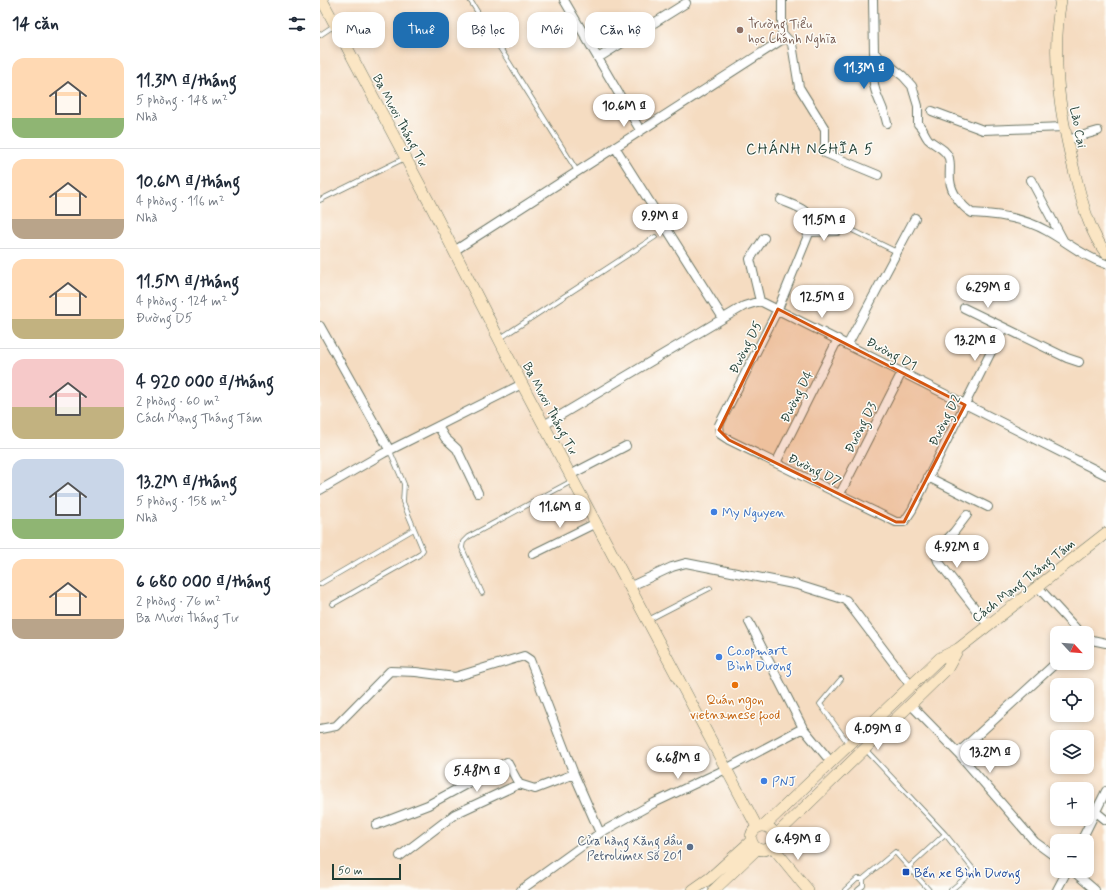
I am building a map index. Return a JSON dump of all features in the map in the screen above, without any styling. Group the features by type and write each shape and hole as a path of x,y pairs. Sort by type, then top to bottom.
{"street":[{"name":"Ba Mươi Tháng Tư","path":"322,0 332,19"},
{"path":"564,0 640,130"},
{"path":"454,251 780,41 782,33 782,0"},
{"path":"874,0 874,50 880,58 903,76 912,86 918,106 918,124 923,128 928,139 944,150 948,156 950,162 950,180 953,193 967,210 972,213 1017,218 1045,230 1092,259 1106,264"},
{"name":"Lào Cai","path":"1061,0 1057,69 1058,92 1064,127 1089,224 1096,240 1106,253"},
{"path":"598,58 686,4"},
{"path":"782,33 792,44 799,87 825,129 825,153 878,175"},
{"name":"Ba Mươi Tháng Tư","path":"347,48 629,587 726,768 760,826"},
{"path":"880,58 872,81 873,88 882,106 887,123"},
{"path":"932,111 983,130 1064,127"},
{"path":"1067,140 1098,131"},
{"path":"615,146 723,318"},
{"path":"1031,180 1063,240"},
{"name":"Đường D5","path":"719,430 719,425 778,309 810,232 812,220 808,212 781,200"},
{"path":"848,344 915,218"},
{"path":"810,232 837,231"},
{"path":"544,425 723,318 744,306 760,301 750,259 764,238"},
{"name":"Đường D1","path":"760,301 848,344 1106,476"},
{"path":"964,308 1003,328 1067,358 1079,362"},
{"path":"320,326 390,451"},
{"name":"Đường D2","path":"904,522 912,510 1003,328"},
{"name":"Đường D4","path":"776,463 838,339"},
{"name":"Đường D3","path":"840,494 902,372"},
{"path":"320,490 390,451 522,384"},
{"path":"438,426 445,438 456,447 478,493"},
{"name":"Đường D7","path":"719,430 720,434 729,440 896,522 904,522"},
{"path":"572,478 626,446"},
{"path":"928,478 988,506"},
{"path":"967,515 954,532 937,549 936,556 988,625"},
{"path":"533,554 596,523"},
{"name":"Cách Mạng Tháng Tám","path":"760,826 850,745 940,658 958,649 1106,533"},
{"path":"629,587 672,567 686,563 798,585 846,600 911,686"},
{"path":"1038,586 1074,626"},
{"path":"749,622 803,728 831,762"},
{"path":"1094,640 1106,643"},
{"name":"Cách Mạng Tháng Tám","path":"773,841 865,748 947,669 958,649"},
{"path":"320,729 336,726 390,671 416,672 455,678 524,656 530,660 574,774 600,833"},
{"path":"958,752 1050,668"},
{"path":"910,704 958,752 1035,842 1050,853"},
{"path":"521,890 600,833 654,803 803,728"},
{"path":"376,825 428,805 507,762 519,784 534,789 574,774"},
{"path":"400,856 455,814 519,784"},
{"path":"1085,834 1106,791"},
{"path":"1096,812 1106,820"},
{"path":"754,845 751,833 760,826 771,829 773,841 808,890"},
{"path":"754,845 765,850 773,841"},
{"path":"693,890 754,845"},
{"path":"714,890 754,845"},
{"path":"1057,890 1063,878"},
{"path":"1081,878 1095,890"}],"lane":[{"path":"470,0 577,171"},
{"path":"320,35 332,27"},
{"path":"320,200 405,158"},
{"path":"854,231 897,252"},
{"path":"499,339 655,237"},
{"path":"333,604 419,555 423,550 403,502 403,480 390,451"},
{"path":"482,593 462,548 463,542 468,537 572,478"},
{"path":"320,584 414,528"},
{"path":"647,620 710,588"},
{"path":"841,679 820,704 850,745"},
{"path":"865,748 945,834 973,869 971,873 952,890"},
{"path":"909,867 945,834"},
{"path":"845,890 856,879 863,879 895,852 929,890"},
{"path":"858,890 863,886 863,879"}],"highlighted area":[{"path":"778,309 965,405 904,522 896,522 729,440 719,430"}],"place":[{"name":"Trường Tiểu học Chánh Nghĩa","path":"740,30"},
{"name":"My Nguyen","path":"714,512"},
{"name":"Co.opmart Bình Dương","path":"719,657"},
{"name":"Quán ngon vietnamese food","path":"735,685"},
{"name":"PNJ","path":"764,781"},
{"name":"Cửa hàng Xăng dầu Petrolimex Số 201","path":"690,847"},
{"name":"Bến xe Bình Dương","path":"906,872"}],"district":[{"name":"CHÁNH NGHĨA 5","path":"810,149"}]}
